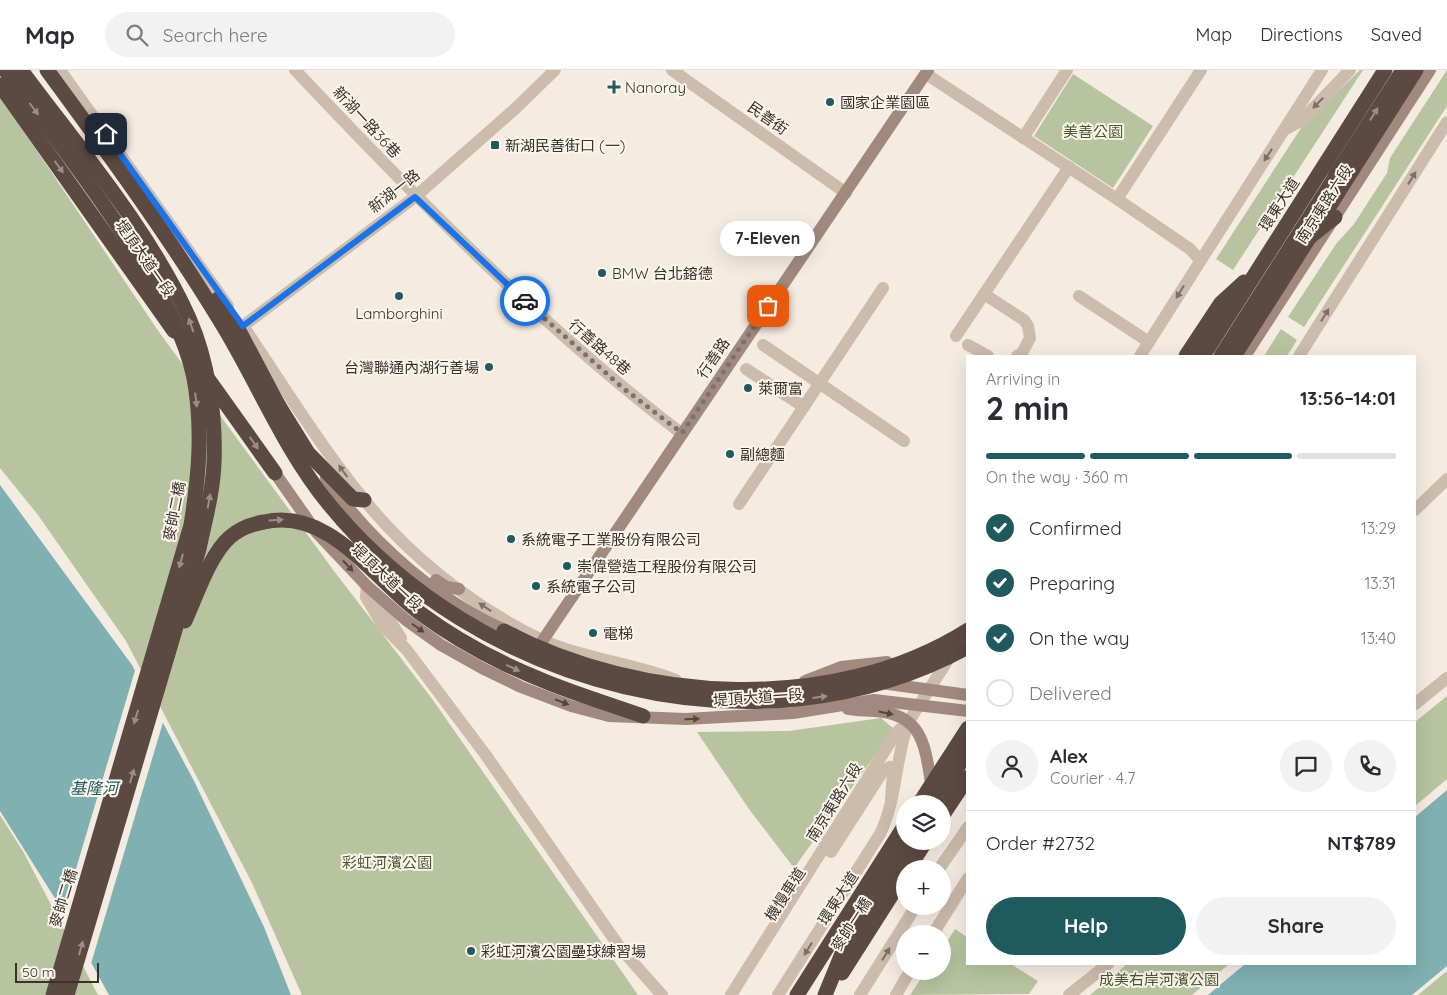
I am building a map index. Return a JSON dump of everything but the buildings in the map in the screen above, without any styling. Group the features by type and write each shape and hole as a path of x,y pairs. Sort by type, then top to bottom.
{"highway":[{"name":"麥帥二橋","path":"5,70 112,214 162,296 181,337 193,377 201,434 199,479 191,525 53,995"},
{"name":"麥帥二橋","path":"21,70 125,211 166,274 189,319 204,365 213,429 214,462 210,502 199,548 67,995"},
{"name":"堤頂大道一段","path":"41,70 275,400 308,453"},
{"path":"47,70 135,190 178,254 223,325 290,449 328,503 382,560 424,595 470,625 516,649 562,668 623,687 682,698 739,702 830,696 870,687 912,674 966,648"},
{"path":"60,70 142,184 237,327 296,438 336,497 384,550 426,584 471,614 515,637 571,660 624,676 677,687 726,689 781,688 831,681 880,669 923,653 966,629"},
{"name":"環東大道","path":"1204,355 1385,70"},
{"path":"1221,355 1402,70"},
{"path":"1235,355 1416,70"},
{"name":"堤頂大道一段","path":"0,85 275,473"},
{"path":"1221,355 1342,166 1379,128"},
{"path":"1282,259 1335,217"},
{"path":"1187,355 1220,303 1258,269"},
{"path":"1212,332 1212,355"},
{"path":"308,453 353,498 364,500"},
{"path":"171,643 185,621 216,554 229,538 251,524 276,519 303,522 325,532 419,613 508,667 547,684 643,716"},
{"path":"925,795 966,730"},
{"path":"940,795 966,755"},
{"path":"951,802 966,779"},
{"name":"環東大道","path":"798,993 896,839"},
{"path":"798,993 848,939 912,850"},
{"path":"826,995 896,886"},
{"path":"826,995 848,939"}],"main road":[{"name":"南京東路六段","path":"1198,355 1380,70"},
{"name":"南京東路六段","path":"1246,355 1430,70"},
{"name":"行善路","path":"543,640 927,72"},
{"name":"堤頂大道一段","path":"308,453 338,495 362,524 408,568 458,605 511,633 592,664 650,679 732,684 848,680 966,695"},
{"name":"堤頂大道一段","path":"275,473 317,533 367,586 406,620 441,645 521,687 571,706 610,716 643,716 686,720 736,718 838,707 874,700 966,711"},
{"path":"367,586 374,560 384,546 403,553 446,587 458,589"},
{"path":"805,681 841,667 896,661 924,652 966,629"},
{"path":"838,707 858,711 876,711 896,715 909,721 921,736 926,750 931,783"},
{"path":"924,795 966,730"},
{"path":"951,803 966,784"},
{"path":"884,858 896,839"}],"street":[{"name":"堤頂大道一段","path":"60,70 243,326 364,500 387,527 419,557 458,589 498,615 543,640 627,667 652,671 676,680"},
{"name":"新湖一路36巷","path":"296,70 415,197"},
{"name":"新湖一路","path":"243,326 415,197 517,107 555,70"},
{"name":"民善街","path":"672,70 846,192"},
{"path":"1024,138 1067,70"},
{"path":"1117,198 1201,70"},
{"path":"1141,355 1322,70"},
{"path":"1283,132 1302,120 1350,70"},
{"path":"927,72 1117,198 1190,249 1200,260"},
{"path":"1300,355 1447,122"},
{"path":"956,336 1069,167"},
{"name":"行善路48巷","path":"415,197 564,338 623,388 682,433"},
{"path":"740,504 883,288"},
{"path":"984,294 1024,320 1028,326 1030,338 1022,353 1019,355"},
{"path":"1079,296 1149,342"},
{"path":"763,345 904,441"},
{"path":"968,345 986,355"},
{"path":"746,368 804,407"},
{"path":"1416,509 1447,479"},
{"path":"367,586 392,622 406,649 491,762 621,949 662,995"},
{"name":"南京東路六段","path":"731,995 896,733 909,721 921,705 966,631"},
{"path":"1416,703 1447,678"},
{"name":"機慢車道","path":"778,995 887,820 900,750 909,721"},
{"name":"機慢車道","path":"739,995 884,771 890,768 893,770 891,801"},
{"path":"945,860 966,830"},
{"path":"939,925 966,881"},
{"path":"860,995 910,915"},
{"path":"1069,995 1107,965"},
{"path":"896,995 905,980"}],"green space":[{"path":"1360,70 1363,70 1233,270 1216,259 1303,125"},
{"path":"1447,70 1447,106 1304,327 1288,317 1336,244 1354,224 1387,173 1390,158"},
{"name":"美善公園","path":"1073,74 1153,126 1113,188 1034,136"},
{"name":"彩虹河濱公園","path":"0,96 159,332 334,571 433,700 638,995 302,995 252,883 126,641 38,515 0,468"},
{"path":"1281,329 1297,340 1288,355 1265,355"},
{"path":"1447,696 1447,779 1416,805 1416,721"},
{"path":"881,718 894,729 794,868 749,809 697,732 789,731"},
{"path":"0,815 24,853 98,995 0,995"},
{"path":"955,929 966,936 966,965 1013,965 1038,981 1029,994 910,995 920,980 951,980 951,935"},
{"name":"成美右岸河濱公園","path":"1126,965 1228,965 1192,995 1090,995"},
{"path":"1447,971 1447,995 1418,995"}],"water":[{"name":"基隆河","path":"0,485 132,665 194,781 264,927 291,995 109,995 61,908 0,811"},
{"path":"1447,790 1447,966 1412,995 1208,995 1244,965 1416,965 1416,816"}],"pier":[{"path":"136,667 164,719 90,967 62,916"}],"way so far":[{"path":"525,301 564,338 623,388 682,433 768,306"}],"place":[{"name":"Nanoray","path":"614,87"},
{"name":"國家企業園區","path":"830,102"},
{"name":"新湖民善街口 (一)","path":"495,145"},
{"name":"BMW 台北鎔德","path":"602,273"},
{"name":"Lamborghini","path":"399,296"},
{"name":"7-Eleven","path":"768,306"},
{"name":"台灣聯通內湖行善場","path":"489,367"},
{"name":"萊爾富","path":"748,388"},
{"name":"副總麵","path":"730,454"},
{"name":"系統電子工業股份有限公司","path":"511,539"},
{"name":"崇偉營造工程股份有限公司","path":"567,566"},
{"name":"系統電子公司","path":"536,586"},
{"name":"電梯","path":"593,633"},
{"name":"彩虹河濱公園壘球練習場","path":"471,951"}],"route":[{"path":"106,134 243,326 415,197 525,301"}]}
